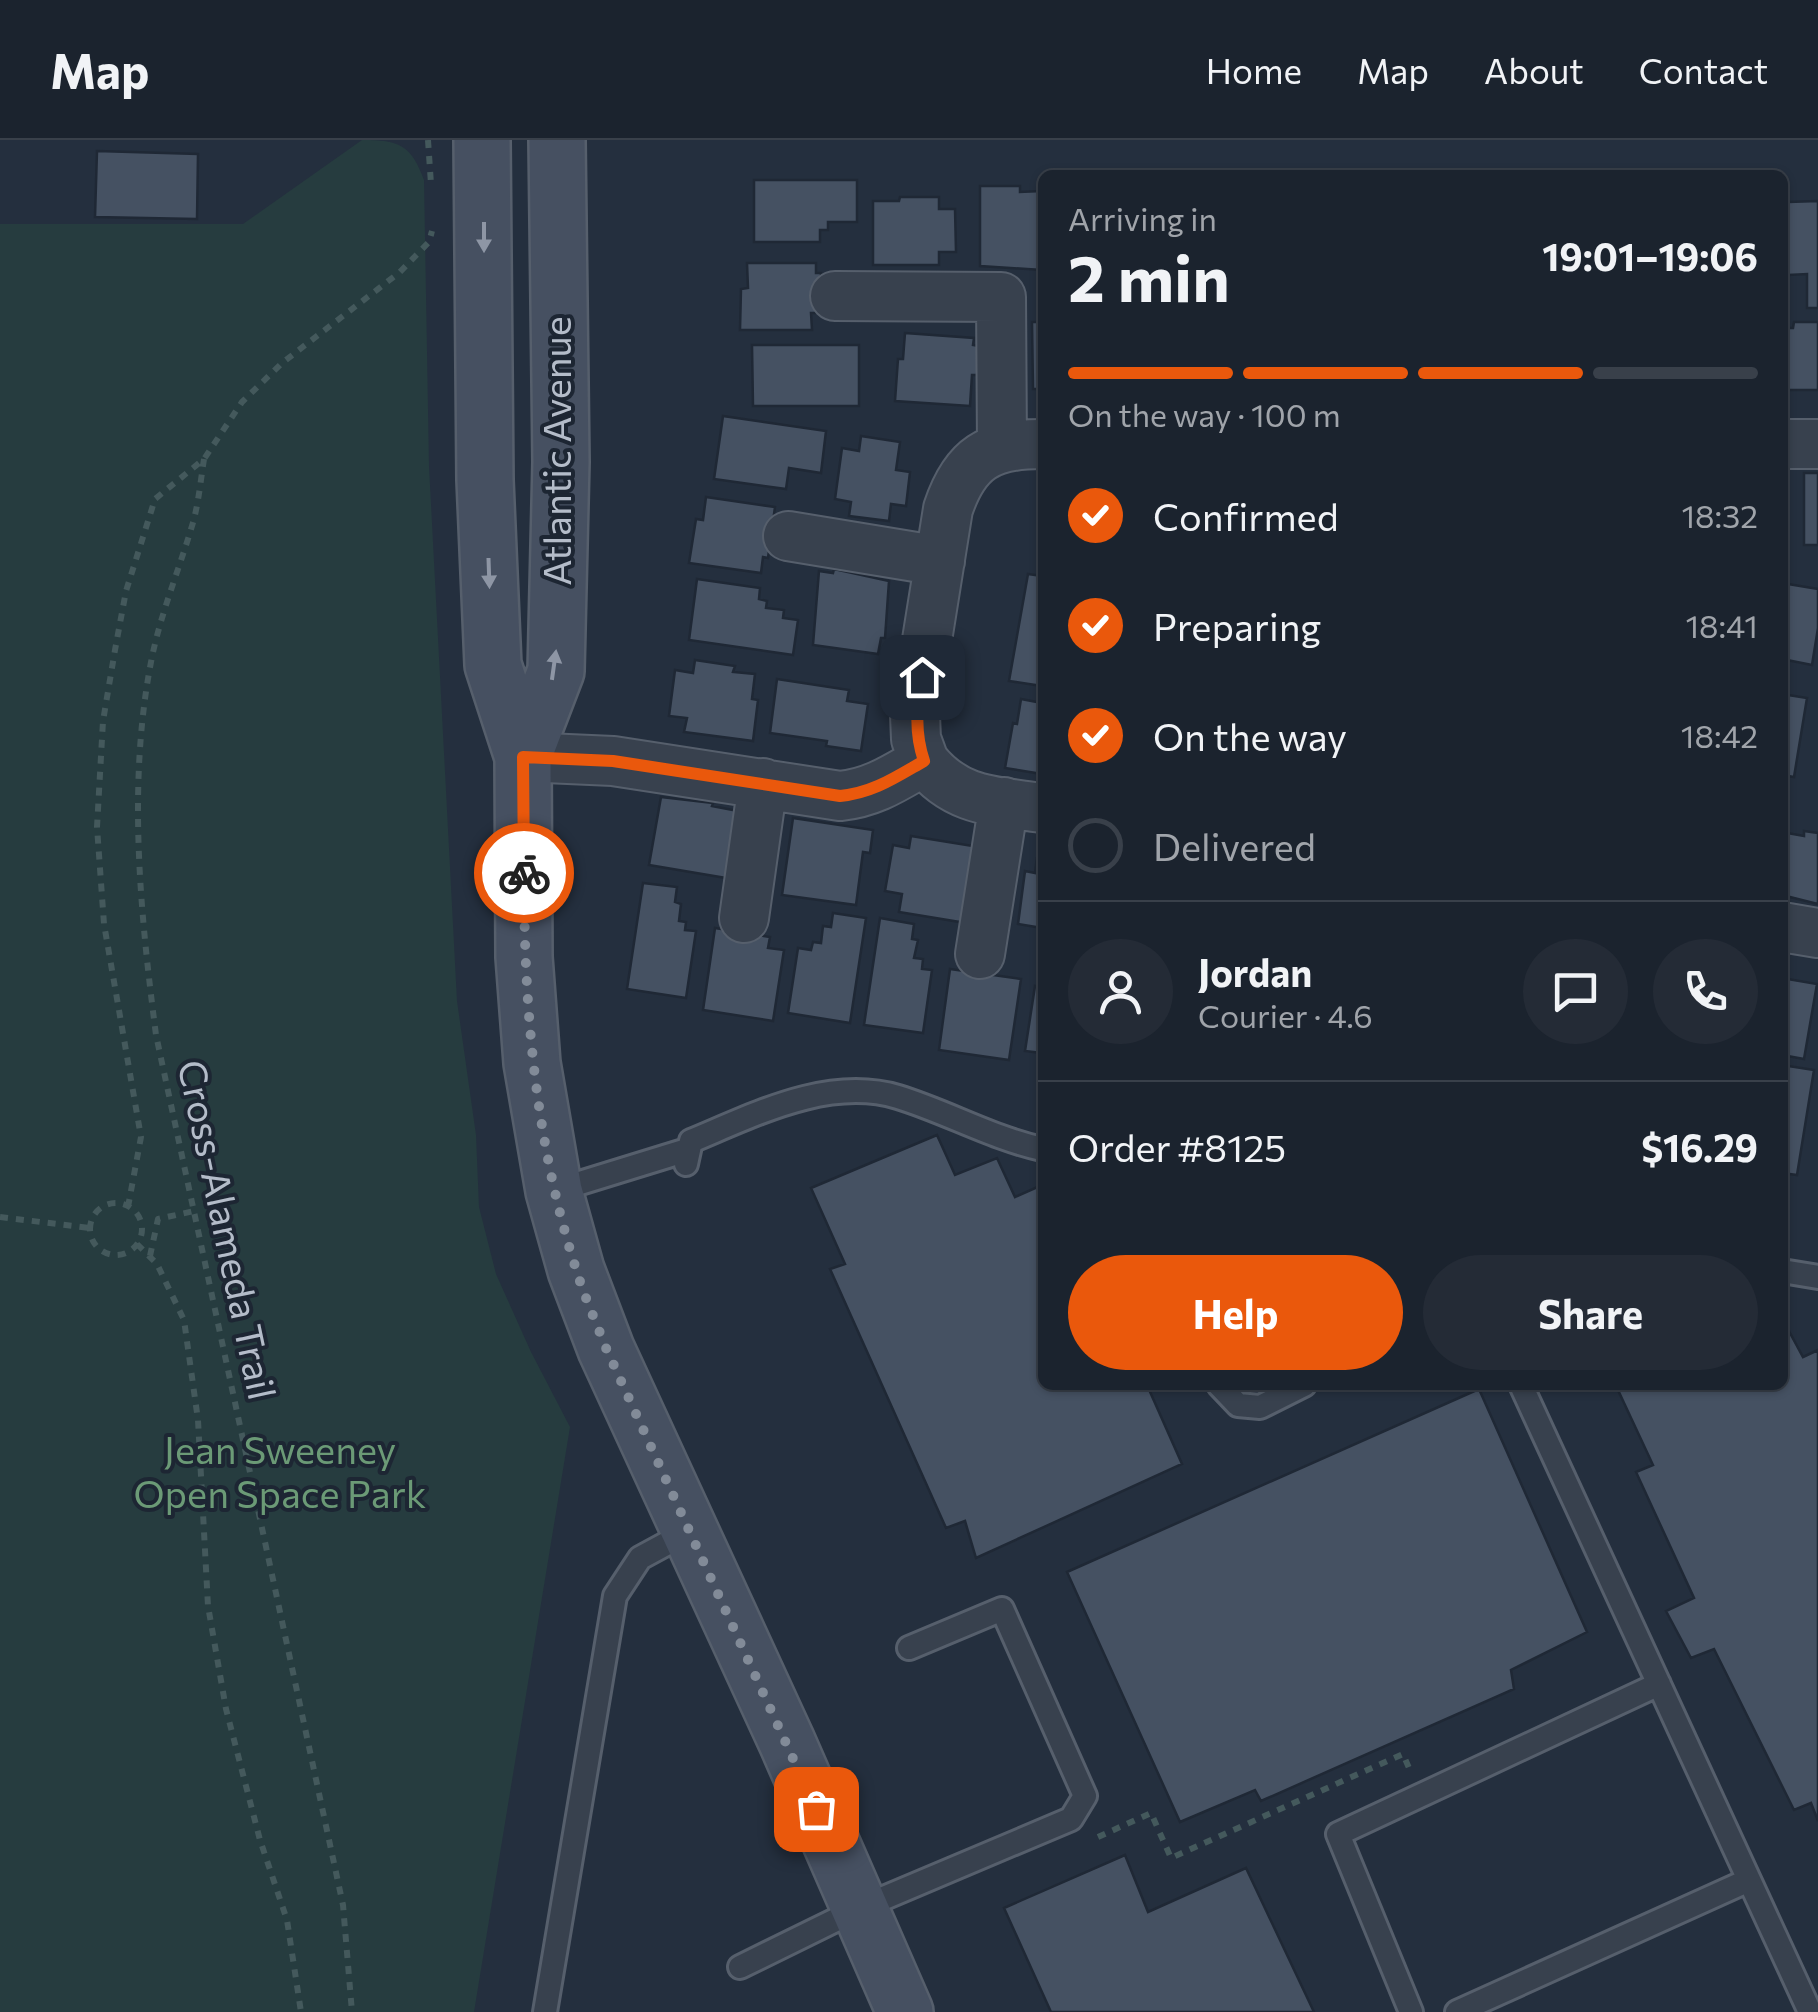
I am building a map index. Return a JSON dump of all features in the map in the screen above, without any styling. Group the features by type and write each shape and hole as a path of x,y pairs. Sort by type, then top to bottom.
{"street":[{"name":"Atlantic Avenue","path":"482,140 485,480 493,666 523,757 524,957 532,1063 554,1191 576,1270 606,1348 788,1742 904,2012"},
{"name":"Atlantic Avenue","path":"523,757 556,671 561,462 557,140"},
{"path":"834,296 1001,298 1022,446 984,454 966,469 955,488 948,509 915,715 916,739 924,761 951,789 971,797 1023,806 980,954"},
{"path":"1788,444 1818,444"},
{"path":"788,536 940,561"},
{"path":"523,757 613,761 840,796 879,787 924,761"},
{"path":"744,918 764,783"},
{"path":"1788,929 1818,932"}],"lane":[{"path":"554,1191 687,1157 691,1141 772,1107 832,1092 894,1096 1018,1144 1038,1147"},
{"path":"1788,1272 1818,1277"},
{"path":"1224,1390 1238,1405 1260,1407 1294,1390"},
{"path":"1522,1390 1810,2012"},
{"path":"545,2012 615,1596 640,1558 688,1532"},
{"path":"740,1967 858,1909 1071,1820 1085,1796 1002,1609 909,1648"},
{"path":"1411,2012 1338,1834 1658,1684"},
{"path":"1458,2012 1749,1880"}],"path":[{"path":"428,140 431,200"},
{"name":"Cross-Alameda Trail","path":"128,1207 141,1138 104,924 97,827 103,721 126,592 155,499 204,459 242,402 282,363 400,272 429,242 432,216"},
{"name":"Cross-Alameda Trail","path":"204,459 194,516 152,658 138,821 141,919 156,1035 343,1904 352,2012"},
{"path":"112,1204 135,1212 142,1228 137,1244 123,1254 107,1254 94,1244 90,1228 96,1212 112,1204"},
{"path":"150,1257 158,1219 194,1210"},
{"path":"0,1216 90,1228"},
{"name":"Cross-Alameda Trail","path":"137,1244 156,1264 184,1320 198,1420 208,1606 226,1709 260,1840 286,1920 301,2012"},
{"path":"1043,1831 1054,1857 1151,1813 1171,1858 1403,1754 1421,1795"}],"green space":[{"name":"Jean Sweeney Open Space Park","path":"362,140 386,141 402,147 414,159 424,180 429,466 457,1001 476,1135 479,1207 496,1274 570,1427 474,2012 0,2012 0,224 243,224"}],"building":[{"path":"97,151 198,154 197,219 95,217"},
{"path":"754,180 857,180 857,222 828,222 828,230 820,230 820,242 754,242"},
{"path":"980,186 1020,186 1020,192 1038,191 1038,270 980,266"},
{"path":"900,197 939,197 939,209 955,209 956,252 939,252 939,265 873,265 873,201 899,201"},
{"path":"1818,201 1818,308 1807,308 1807,274 1788,275 1788,202"},
{"path":"747,263 816,263 816,273 821,273 821,298 816,298 816,313 811,313 812,330 740,330 741,289 748,288"},
{"path":"1032,322 1038,322 1038,389 1033,389"},
{"path":"1794,322 1818,322 1818,390 1788,390 1788,328 1793,328"},
{"path":"905,333 974,338 973,345 979,346 970,406 895,401 898,359 903,359"},
{"path":"752,345 859,345 859,406 753,406"},
{"path":"723,416 826,431 821,473 789,468 786,489 714,479"},
{"path":"861,436 900,442 896,470 910,472 906,506 891,504 889,521 849,516 851,502 835,499 842,448 859,451"},
{"path":"1804,473 1818,473 1818,545 1804,545"},
{"path":"706,497 775,507 768,558 763,557 761,573 689,563 696,519 703,520"},
{"path":"834,569 889,581 885,638 881,638 878,654 813,645 819,571 833,573"},
{"path":"1028,574 1038,575 1038,685 1009,681"},
{"path":"697,579 760,588 759,599 767,601 766,608 784,610 783,618 798,620 793,655 689,640"},
{"path":"1788,584 1818,589 1818,628 1812,665 1788,660"},
{"path":"695,660 735,666 733,672 755,674 752,699 758,700 753,741 684,732 687,718 669,716 675,670 693,673"},
{"path":"777,679 849,690 847,701 868,704 861,751 826,746 827,741 770,733"},
{"path":"1788,695 1807,698 1794,777 1788,776"},
{"path":"1021,699 1038,702 1038,773 1005,768 1013,723 1017,724"},
{"path":"661,797 713,803 712,806 738,811 726,878 649,865"},
{"path":"793,818 873,830 870,853 863,852 856,905 782,895"},
{"path":"1804,831 1818,833 1818,904 1788,896 1788,833 1804,836"},
{"path":"911,836 979,847 966,923 899,912 902,894 885,891 893,845 909,848"},
{"path":"1038,858 1038,927 1018,924 1025,871 1035,873"},
{"path":"643,883 677,887 679,921 686,922 685,930 696,931 686,998 627,989"},
{"path":"833,913 866,918 850,1023 788,1013 798,948 811,950 813,942 821,943 823,926 831,927"},
{"path":"880,918 914,924 912,939 918,940 914,958 923,959 922,969 932,970 923,1033 864,1025"},
{"path":"715,928 770,937 768,948 784,950 773,1021 703,1010"},
{"path":"950,969 1021,979 1009,1060 939,1050"},
{"path":"1788,979 1817,984 1804,1059 1788,1056"},
{"path":"1035,986 1038,986 1038,1053 1025,1051"},
{"path":"1788,1066 1814,1070 1797,1175 1788,1174"},
{"path":"937,1135 955,1175 997,1158 1015,1197 1038,1187 1038,1390 1149,1390 1182,1464 976,1558 965,1521 946,1528 830,1269 845,1264 811,1188"},
{"path":"1788,1329 1803,1357 1818,1350 1818,1821 1811,1803 1794,1810 1714,1649 1691,1658 1666,1611 1694,1598 1636,1472 1653,1465 1618,1390 1788,1390"},
{"path":"1479,1390 1587,1632 1511,1670 1514,1689 1261,1801 1255,1790 1180,1822 1067,1572"},
{"path":"1125,1855 1148,1912 1246,1868 1314,2012 1051,2012 1004,1908"}],"way so far":[{"path":"524,873 524,957 532,1063 554,1191 576,1270 606,1348 816,1809"}],"route":[{"path":"524,873 523,757 613,761 840,796 859,794 924,761 916,739 915,715 922,677"}]}
